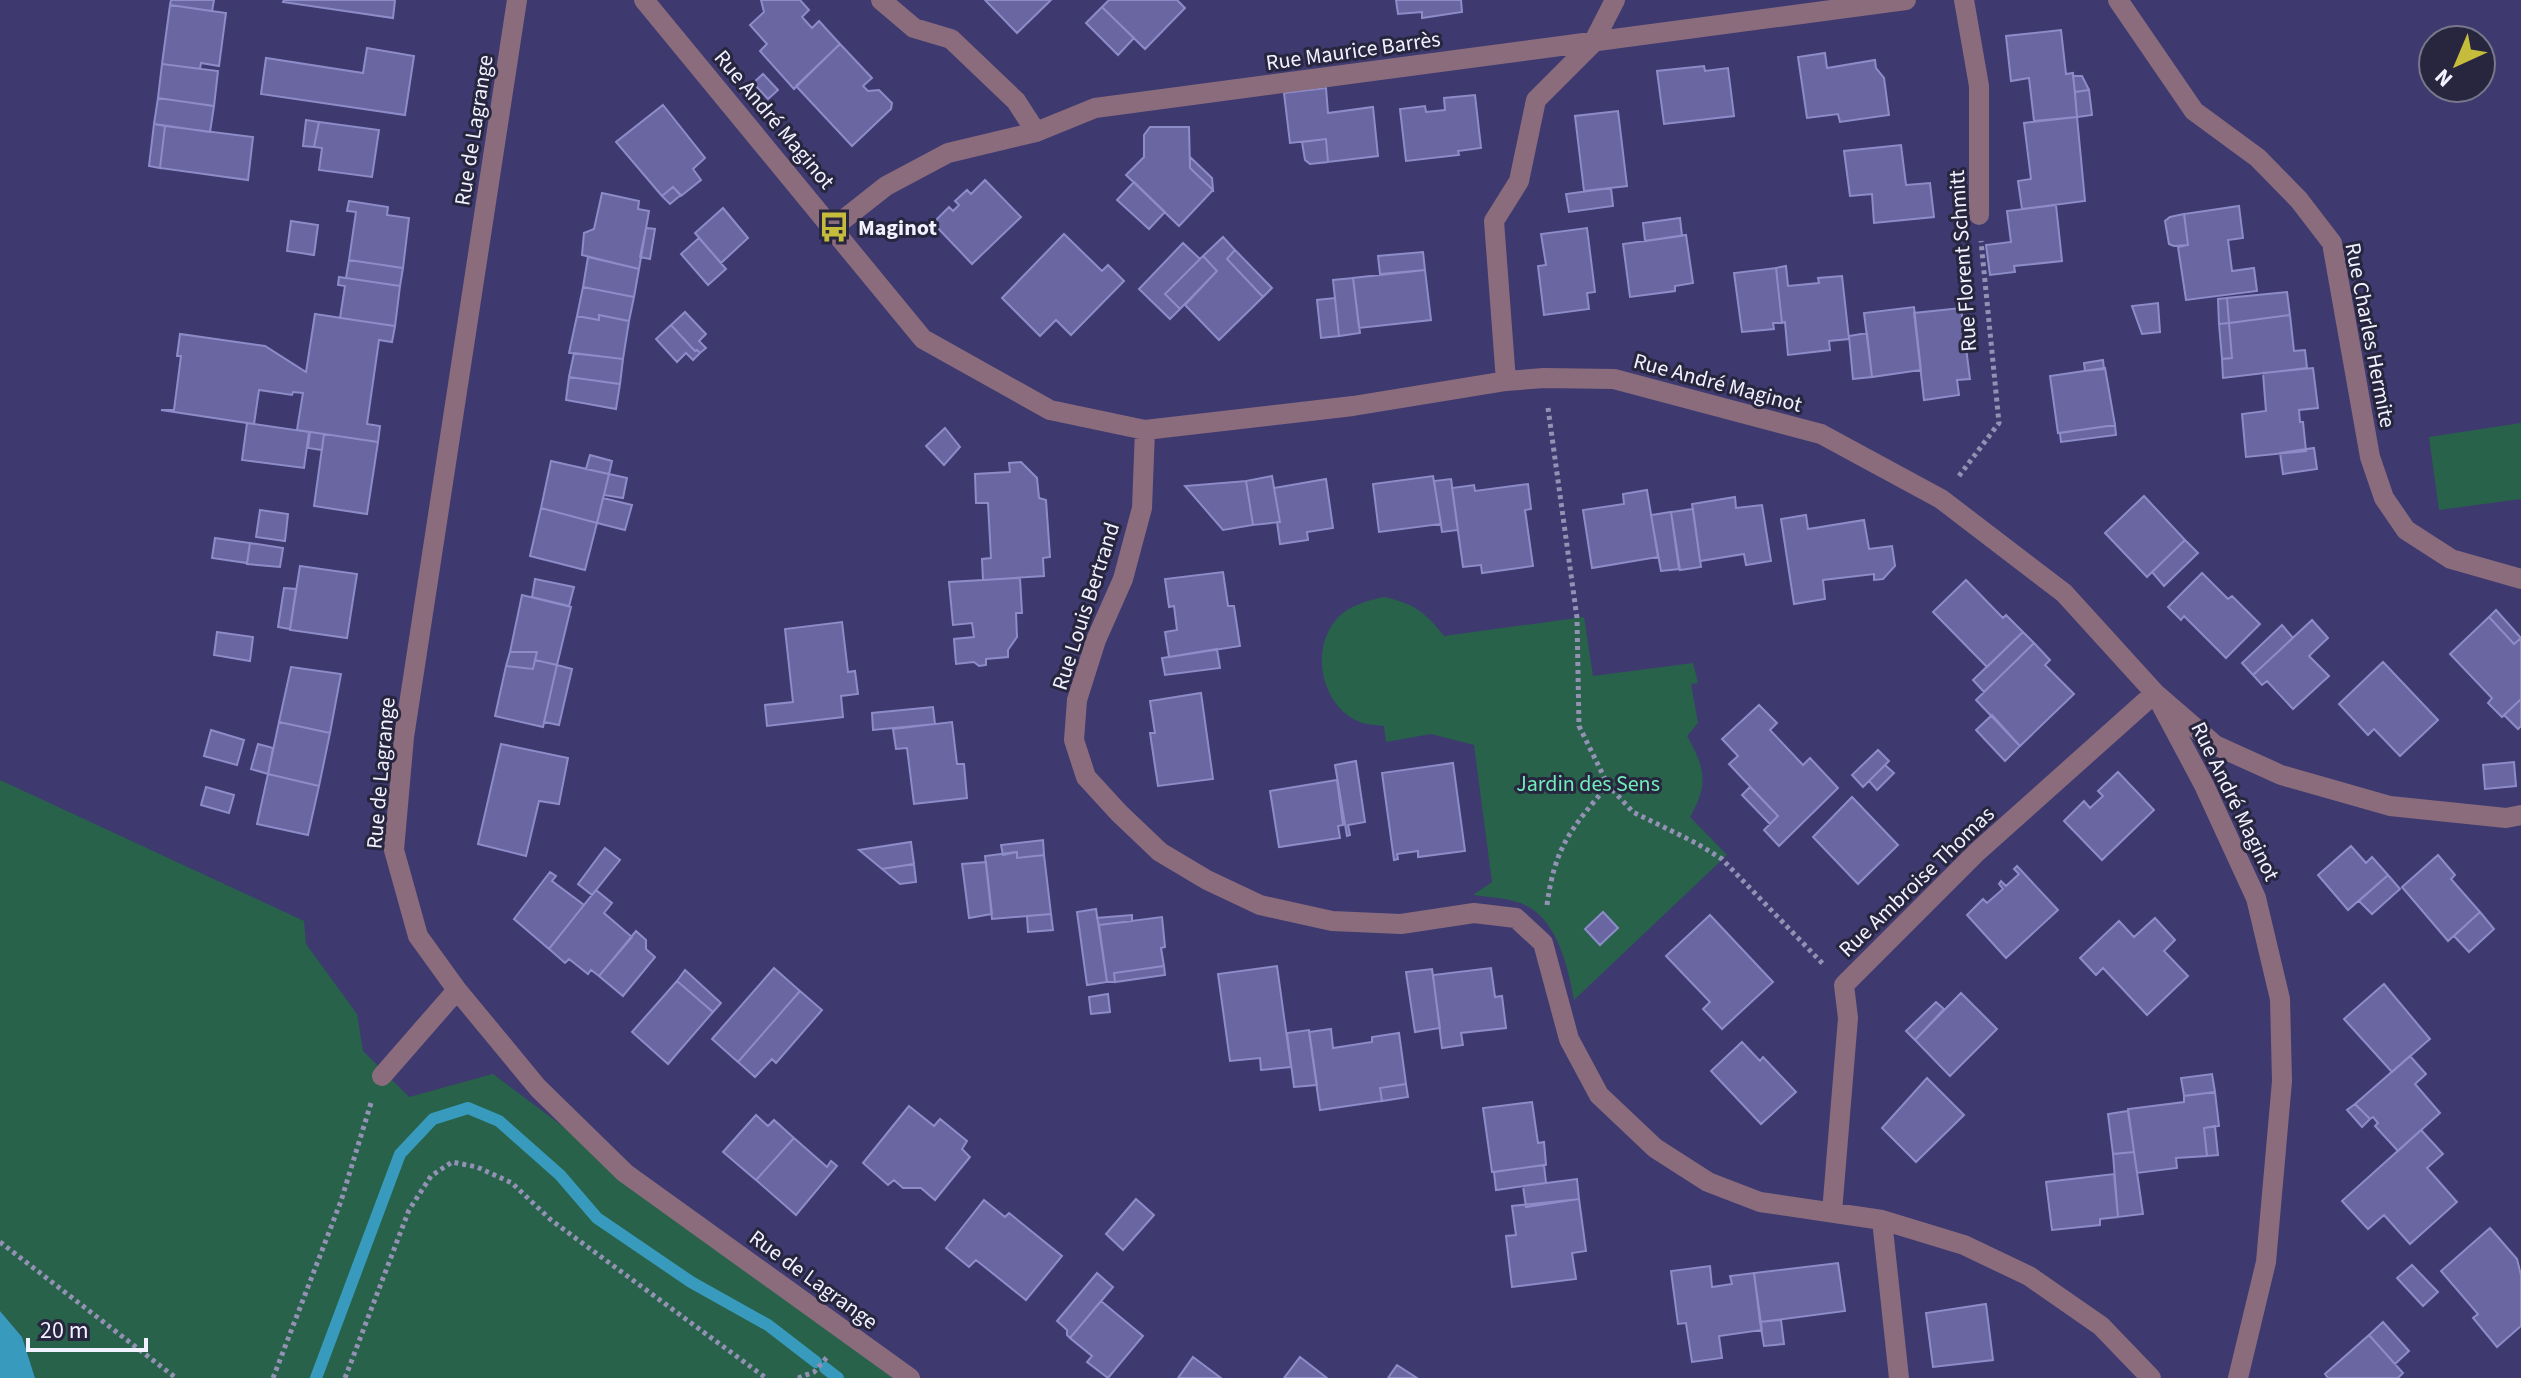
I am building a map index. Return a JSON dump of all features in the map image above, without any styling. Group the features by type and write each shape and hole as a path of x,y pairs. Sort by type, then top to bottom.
{"street":[{"name":"Rue de Lagrange","path":"517,0 408,707 394,850 418,936 457,990 538,1088 625,1173 910,1378"},
{"name":"Rue André Maginot","path":"644,0 834,227 923,339 1050,410 1145,430 1353,406 1506,381 1614,379 1821,434 1941,499 2064,593 2155,693 2204,785 2256,898 2280,999 2282,1081 2266,1262 2238,1378"},
{"path":"881,0 914,28 951,39 1016,101 1036,132"},
{"path":"1506,381 1494,221 1519,181 1536,100 1593,43 1615,0"},
{"name":"Rue Maurice Barrès","path":"834,227 886,186 948,153 1036,132 1095,108 1906,0"},
{"name":"Rue Florent Schmitt","path":"1964,0 1979,86 1979,215"},
{"name":"Rue Charles Hermite","path":"2118,0 2194,111 2258,158 2299,200 2332,243 2370,457 2384,498 2406,530 2451,559 2521,579"},
{"name":"Rue Louis Bertrand","path":"1145,430 1142,508 1123,579 1096,640 1077,700 1074,740 1086,777 1160,852 1207,880 1260,905 1332,921 1401,924 1474,913 1516,918 1543,943"},
{"path":"2155,693 2215,745 2281,775 2390,806 2506,818 2521,815"},
{"name":"Rue Ambroise Thomas","path":"1832,1212 1848,1018 1844,985 1977,852 2155,693"},
{"path":"1543,943 1569,1039 1599,1095 1655,1148 1708,1182 1760,1202 1882,1220 1964,1245 2029,1276 2101,1326 2151,1378"},
{"path":"382,1076 457,990"},
{"path":"1882,1220 1899,1378"}],"path":[{"name":"Rue Florent Schmitt","path":"1941,499 1999,423 1979,215"},
{"path":"1544,378 1577,618 1579,726 1608,785 1633,812 1722,859 1844,985"},
{"path":"1543,943 1552,870 1570,830 1608,785"},
{"path":"273,1378 341,1201 365,1117 382,1076"},
{"path":"345,1378 409,1210 431,1176 452,1162 477,1167 512,1183 551,1220 766,1378"},
{"path":"0,1242 176,1378"},
{"path":"798,1378 814,1372 825,1361 844,1330"}],"green space":[{"path":"2521,423 2521,499 2439,510 2429,437"},
{"name":"Jardin des Sens","path":"1384,597 1418,610 1444,636 1584,617 1593,676 1693,663 1698,683 1691,684 1698,723 1687,736 1701,767 1702,785 1690,817 1727,855 1574,1000 1559,945 1544,920 1523,904 1473,895 1492,882 1474,745 1431,734 1386,742 1384,726 1363,723 1347,715 1329,692 1322,663 1327,634 1345,611"},
{"path":"0,780 304,921 306,944 357,1014 363,1051 409,1097 493,1074 899,1378 35,1378 22,1337 0,1311"}],"water":[{"path":"0,1311 22,1337 35,1378 0,1378"}],"building":[{"path":"171,0 214,0 212,11 170,5"},
{"path":"284,0 395,0 393,18"},
{"path":"761,0 800,0 809,10 802,17 812,28 819,21 840,44 794,89 760,51 767,44 750,25 764,12"},
{"path":"985,0 1051,0 1017,33"},
{"path":"1109,0 1177,0 1185,8 1145,49 1102,7"},
{"path":"1396,0 1461,0 1462,12 1422,18 1422,12 1398,14"},
{"path":"170,5 226,13 219,66 201,63 200,69 162,64"},
{"path":"1102,7 1134,38 1118,55 1086,23"},
{"path":"2061,30 2066,74 2073,73 2077,117 2034,121 2029,78 2011,81 2006,36"},
{"path":"840,44 872,78 863,86 868,91 879,90 892,103 891,109 852,146 796,86"},
{"path":"367,48 414,56 405,115 261,94 266,58 363,73"},
{"path":"1825,53 1827,68 1875,60 1876,68 1884,78 1889,115 1840,122 1838,114 1807,118 1798,57"},
{"path":"162,64 218,71 214,106 158,98"},
{"path":"1704,66 1705,71 1728,68 1734,116 1664,124 1657,71"},
{"path":"763,74 778,90 768,99 753,83"},
{"path":"2073,76 2082,76 2089,90 2075,92"},
{"path":"1326,88 1328,113 1373,107 1378,156 1328,162 1326,139 1290,143 1284,93"},
{"path":"2089,90 2092,115 2077,117 2075,92"},
{"path":"1475,95 1481,148 1458,151 1459,155 1406,161 1400,109 1425,106 1426,112 1445,110 1444,98"},
{"path":"158,98 214,106 210,132 154,124"},
{"path":"663,105 705,158 693,169 701,180 681,196 673,187 662,196 616,142"},
{"path":"1618,111 1627,186 1584,191 1575,116"},
{"path":"2077,117 2085,201 2022,209 2018,181 2031,179 2024,123"},
{"path":"306,120 319,122 314,147 303,146"},
{"path":"319,122 379,130 372,177 319,170 322,148 314,147"},
{"path":"154,124 165,126 160,168 149,166"},
{"path":"165,126 253,137 248,180 160,168"},
{"path":"1150,127 1189,127 1190,168 1213,190 1179,226 1126,175 1144,157 1144,135"},
{"path":"1326,139 1328,162 1310,164 1305,160 1302,142"},
{"path":"1901,145 1906,185 1930,183 1934,217 1874,223 1872,194 1850,196 1844,151"},
{"path":"1190,157 1212,178 1213,190 1190,168"},
{"path":"985,180 1021,217 972,264 933,223 949,207 953,211 959,205 955,201 967,190 971,194"},
{"path":"1134,182 1165,212 1149,229 1117,200"},
{"path":"673,187 681,195 670,204 662,196"},
{"path":"1611,188 1613,206 1569,212 1566,194"},
{"path":"602,193 639,201 638,209 649,211 639,269 582,255 584,233 594,229"},
{"path":"349,201 388,207 387,215 409,218 403,268 349,260 356,212 347,211"},
{"path":"2056,205 2062,261 2014,266 2015,272 1990,275 1986,245 2011,242 2007,211"},
{"path":"2239,206 2243,238 2228,240 2232,271 2254,268 2257,291 2186,300 2178,247 2188,245 2184,214"},
{"path":"723,208 748,238 721,263 695,233"},
{"path":"2184,214 2188,245 2169,244 2165,221"},
{"path":"1680,218 1682,236 1645,241 1643,223"},
{"path":"291,221 318,225 314,255 287,251"},
{"path":"646,228 655,229 650,259 640,257"},
{"path":"1587,228 1595,292 1587,293 1589,309 1544,315 1538,266 1546,265 1541,234"},
{"path":"1064,234 1102,271 1108,265 1124,281 1071,335 1056,320 1040,336 1002,298"},
{"path":"1686,235 1693,283 1675,286 1675,291 1630,297 1623,244"},
{"path":"1223,237 1235,250 1227,259 1263,297 1219,340 1185,305 1217,271 1203,256"},
{"path":"699,238 726,269 708,285 681,254"},
{"path":"1183,243 1200,259 1165,294 1180,309 1170,319 1139,289"},
{"path":"1235,250 1272,288 1263,297 1227,259"},
{"path":"1423,252 1425,270 1380,274 1378,256"},
{"path":"1203,256 1217,271 1180,309 1165,294"},
{"path":"588,257 639,269 634,297 583,287"},
{"path":"349,260 403,268 400,286 346,278"},
{"path":"1786,266 1788,286 1819,283 1818,278 1842,276 1849,339 1829,341 1830,350 1788,355 1776,268"},
{"path":"1776,268 1782,323 1773,323 1774,329 1742,332 1734,273"},
{"path":"1425,270 1431,320 1359,328 1353,278"},
{"path":"339,277 400,286 395,326 340,318 345,286 338,285"},
{"path":"1353,278 1360,333 1339,336 1333,280"},
{"path":"583,287 634,297 629,321 599,315 599,320 577,316"},
{"path":"2287,292 2290,315 2229,323 2227,298"},
{"path":"1335,298 1339,336 1321,338 1317,300"},
{"path":"2227,298 2229,323 2219,324 2218,299"},
{"path":"2158,303 2160,332 2142,334 2132,306"},
{"path":"1914,307 1921,370 1872,377 1864,313"},
{"path":"1961,308 1970,379 1957,380 1959,395 1924,400 1914,313"},
{"path":"685,312 706,334 699,341 706,348 700,353 671,325"},
{"path":"315,314 395,326 392,342 379,340 367,424 380,426 378,442 297,430 303,393 293,392 292,395 259,390 254,424 161,410 174,410 181,356 177,356 180,334 265,346 306,372"},
{"path":"599,315 629,321 623,359 569,353 577,316 599,320"},
{"path":"2290,315 2294,351 2305,350 2307,368 2223,378 2222,359 2232,358 2229,323"},
{"path":"2229,323 2232,358 2222,359 2219,324"},
{"path":"671,325 700,353 693,360 686,353 677,362 656,339"},
{"path":"1867,333 1872,377 1853,379 1849,336"},
{"path":"574,353 623,359 620,384 569,377"},
{"path":"2103,360 2104,369 2085,371 2084,363"},
{"path":"2105,368 2115,425 2058,433 2050,376"},
{"path":"2313,368 2318,408 2299,410 2306,451 2246,457 2242,414 2266,411 2263,373"},
{"path":"569,377 620,384 616,409 566,400"},
{"path":"247,423 309,432 304,468 242,460"},
{"path":"2115,425 2116,435 2061,442 2060,433"},
{"path":"945,428 960,447 944,465 926,446"},
{"path":"310,432 324,434 322,450 308,448"},
{"path":"324,434 378,442 367,514 314,506"},
{"path":"2314,448 2317,469 2283,474 2280,453"},
{"path":"590,455 612,461 609,474 586,469"},
{"path":"551,461 609,474 597,523 541,508"},
{"path":"1021,462 1037,478 1039,498 1046,500 1050,557 1043,558 1044,576 983,580 982,559 991,558 988,503 976,503 975,474 1010,472 1009,463"},
{"path":"609,474 627,478 623,498 604,495"},
{"path":"1272,476 1280,522 1253,525 1246,481"},
{"path":"1433,476 1441,524 1379,532 1373,484"},
{"path":"1326,479 1333,528 1307,532 1308,540 1280,544 1274,488"},
{"path":"1451,479 1458,530 1442,532 1434,481"},
{"path":"1246,481 1253,525 1223,530 1185,486"},
{"path":"1528,484 1531,509 1525,510 1533,566 1482,573 1481,565 1463,567 1452,488 1474,485 1475,491"},
{"path":"1647,490 1658,557 1592,568 1583,510 1624,504 1623,494"},
{"path":"2144,496 2185,540 2147,577 2105,533"},
{"path":"1735,497 1736,508 1762,505 1771,561 1746,565 1744,554 1700,561 1692,504"},
{"path":"603,498 632,505 625,530 597,523"},
{"path":"541,508 597,523 585,570 530,556"},
{"path":"1693,509 1701,567 1680,570 1671,512"},
{"path":"260,510 288,514 285,541 256,537"},
{"path":"1671,512 1679,569 1661,571 1651,515"},
{"path":"1806,515 1808,529 1864,520 1869,549 1892,546 1895,566 1883,579 1874,580 1874,574 1823,580 1825,599 1794,604 1781,519"},
{"path":"215,538 250,543 247,563 212,558"},
{"path":"2185,540 2198,553 2164,586 2152,572"},
{"path":"250,543 283,548 280,567 247,564"},
{"path":"300,566 357,574 347,638 290,630"},
{"path":"1223,572 1228,606 1234,606 1240,646 1169,657 1165,632 1177,630 1174,606 1169,607 1165,579"},
{"path":"2202,573 2228,599 2232,596 2260,624 2226,658 2184,616 2181,620 2168,607"},
{"path":"1020,578 1022,613 1016,613 1017,637 1008,650 1008,657 986,659 986,665 979,666 974,662 956,664 954,639 974,637 972,623 953,625 949,582"},
{"path":"535,579 574,587 569,606 532,597"},
{"path":"1966,580 2003,618 2006,615 2023,632 1987,667 1933,612"},
{"path":"284,588 296,589 290,629 278,627"},
{"path":"522,595 571,607 557,665 535,660 537,652 510,652"},
{"path":"2496,610 2521,638 2514,644 2489,617"},
{"path":"2489,617 2514,644 2521,638 2521,699 2502,717 2488,703 2492,698 2450,654"},
{"path":"2312,620 2328,638 2309,656 2329,676 2293,709 2267,681 2262,685 2253,675"},
{"path":"842,622 848,672 855,671 858,694 841,696 843,717 767,726 765,705 793,702 785,629"},
{"path":"2282,625 2293,638 2253,675 2242,663"},
{"path":"217,632 253,637 250,661 214,655"},
{"path":"2023,632 2034,643 1984,692 1973,680"},
{"path":"2034,643 2050,660 2045,665 2074,694 2020,746 1976,700"},
{"path":"1217,649 1220,668 1165,675 1162,658"},
{"path":"510,652 537,652 533,669 506,666"},
{"path":"535,660 557,665 543,727 495,716 506,666 533,669"},
{"path":"2383,662 2438,720 2400,756 2374,729 2368,735 2339,704"},
{"path":"557,665 572,669 559,725 544,722"},
{"path":"291,667 341,674 330,733 279,722"},
{"path":"1201,693 1213,779 1158,786 1150,733 1155,733 1150,701"},
{"path":"2521,699 2521,726 2518,729 2504,715"},
{"path":"1759,705 1777,723 1770,730 1803,765 1810,758 1838,788 1779,846 1764,830 1778,816 1729,764 1738,756 1722,739"},
{"path":"933,707 935,724 873,730 872,713"},
{"path":"1992,715 2020,746 2005,761 1976,730"},
{"path":"279,722 330,733 319,786 268,774"},
{"path":"952,722 957,764 964,764 967,798 914,804 907,748 896,749 893,729"},
{"path":"211,730 244,740 237,765 204,756"},
{"path":"258,744 273,748 268,774 251,769"},
{"path":"501,744 568,758 559,804 539,801 526,856 478,844"},
{"path":"1878,750 1889,761 1863,787 1852,775"},
{"path":"1356,761 1365,822 1348,825 1350,835 1347,836 1335,765"},
{"path":"2514,762 2516,786 2485,789 2483,765"},
{"path":"1453,763 1465,851 1418,857 1418,851 1397,854 1398,859 1394,860 1382,773"},
{"path":"1885,765 1894,773 1877,790 1869,781"},
{"path":"2118,772 2154,810 2102,860 2064,821 2084,801 2090,808 2103,796 2098,791"},
{"path":"268,774 319,786 308,835 257,824"},
{"path":"1337,780 1343,825 1338,826 1340,838 1279,847 1270,791"},
{"path":"206,787 234,795 229,813 201,805"},
{"path":"1750,787 1778,816 1770,824 1742,795"},
{"path":"1852,797 1898,845 1858,884 1813,837"},
{"path":"1043,840 1044,855 1017,858 1017,852 1003,855 1001,845"},
{"path":"911,842 914,864 882,869 859,850"},
{"path":"2351,846 2366,863 2372,857 2388,875 2348,910 2318,875"},
{"path":"605,848 620,860 592,895 578,884"},
{"path":"1017,852 1017,858 1044,855 1051,914 992,919 985,856"},
{"path":"2438,855 2455,875 2451,879 2480,912 2448,941 2402,887"},
{"path":"986,862 992,914 969,918 962,864"},
{"path":"914,864 916,882 900,884 882,869"},
{"path":"2017,866 2058,910 2006,958 1967,915 1983,899 1987,903 2003,889 1999,884 2001,881 2006,886 2019,874 2014,869"},
{"path":"550,872 556,876 552,881 584,905 549,949 514,919"},
{"path":"2388,875 2400,889 2372,914 2359,901"},
{"path":"596,890 612,903 604,913 632,937 599,976 591,970 588,974 569,959 565,963 549,949"},
{"path":"1096,909 1107,982 1087,985 1077,912"},
{"path":"1603,912 1618,928 1600,945 1585,929"},
{"path":"2480,912 2494,929 2469,952 2454,936"},
{"path":"1051,914 1053,930 1028,932 1027,916"},
{"path":"1132,915 1132,921 1099,925 1097,918"},
{"path":"1710,915 1773,982 1722,1029 1703,1009 1710,1002 1666,956"},
{"path":"1162,917 1164,966 1114,973 1115,982 1107,982 1099,925"},
{"path":"2155,918 2175,940 2164,951 2188,976 2147,1015 2103,968 2096,975 2080,958 2119,921 2134,937"},
{"path":"636,931 646,940 646,949 655,957 623,996 599,976"},
{"path":"1164,966 1165,975 1115,982 1114,973"},
{"path":"1277,966 1291,1067 1261,1070 1260,1058 1230,1061 1218,974"},
{"path":"774,968 800,991 738,1062 712,1039"},
{"path":"1491,968 1495,997 1502,996 1506,1028 1461,1033 1463,1045 1442,1048 1433,975"},
{"path":"1432,969 1440,1028 1415,1032 1406,972"},
{"path":"685,970 721,1003 713,1012 677,981"},
{"path":"677,981 713,1012 668,1064 632,1032"},
{"path":"2384,984 2430,1039 2392,1072 2344,1019"},
{"path":"800,991 822,1010 776,1063 772,1059 755,1077 738,1062"},
{"path":"1961,993 1997,1029 1950,1076 1915,1040"},
{"path":"1108,994 1110,1012 1091,1014 1089,997"},
{"path":"1936,1002 1944,1009 1915,1040 1906,1031"},
{"path":"1331,1029 1333,1048 1372,1042 1372,1037 1399,1033 1406,1084 1380,1088 1382,1101 1320,1110 1309,1032"},
{"path":"1309,1030 1317,1085 1294,1087 1287,1033"},
{"path":"1742,1042 1760,1061 1763,1057 1796,1092 1761,1124 1711,1071"},
{"path":"2410,1056 2426,1074 2415,1084 2440,1113 2398,1151 2375,1126 2378,1123 2373,1117 2370,1119 2355,1104"},
{"path":"2212,1074 2215,1092 2184,1096 2181,1078"},
{"path":"1927,1078 1964,1115 1916,1162 1882,1128"},
{"path":"1406,1084 1408,1097 1382,1101 1380,1088"},
{"path":"2215,1092 2219,1126 2204,1128 2207,1156 2176,1158 2177,1168 2137,1173 2128,1109 2184,1102 2184,1096"},
{"path":"1532,1102 1538,1143 1544,1142 1546,1165 1492,1172 1483,1108"},
{"path":"2355,1104 2370,1119 2362,1127 2347,1110"},
{"path":"909,1106 934,1126 940,1119 967,1141 962,1149 970,1157 935,1200 921,1188 903,1188 894,1180 888,1185 863,1163"},
{"path":"2128,1111 2134,1152 2113,1154 2108,1114"},
{"path":"756,1115 768,1126 774,1120 794,1138 756,1180 723,1152"},
{"path":"2215,1126 2218,1155 2207,1156 2204,1128"},
{"path":"2421,1130 2443,1154 2427,1168 2457,1202 2410,1244 2384,1215 2368,1229 2342,1201"},
{"path":"794,1138 827,1167 831,1161 837,1166 796,1215 756,1180"},
{"path":"2134,1152 2143,1214 2118,1217 2113,1154"},
{"path":"1544,1165 1546,1183 1496,1190 1494,1172"},
{"path":"2114,1174 2118,1217 2100,1219 2100,1225 2052,1230 2046,1182"},
{"path":"1577,1179 1579,1199 1526,1207 1523,1186"},
{"path":"1136,1199 1154,1215 1123,1250 1106,1234"},
{"path":"1579,1199 1586,1251 1572,1253 1576,1279 1512,1287 1506,1236 1516,1235 1512,1206"},
{"path":"984,1200 1005,1217 1009,1213 1062,1256 1026,1300 976,1260 969,1267 946,1248"},
{"path":"2490,1228 2517,1259 2521,1275 2521,1326 2497,1347 2473,1318 2478,1314 2441,1271"},
{"path":"1838,1263 1845,1311 1760,1322 1754,1273"},
{"path":"2412,1265 2438,1292 2423,1306 2397,1278"},
{"path":"1710,1266 1712,1287 1732,1284 1730,1276 1754,1273 1762,1330 1719,1336 1722,1358 1692,1362 1686,1323 1678,1324 1671,1271"},
{"path":"1097,1273 1113,1287 1070,1338 1067,1330 1057,1321"},
{"path":"1101,1301 1143,1336 1108,1378 1087,1362 1092,1356 1070,1338"},
{"path":"1986,1304 1993,1360 1933,1367 1926,1313"},
{"path":"1781,1320 1784,1344 1764,1346 1760,1322"},
{"path":"2383,1322 2409,1351 2395,1364 2369,1335"},
{"path":"2369,1335 2403,1373 2398,1378 2328,1378 2325,1374"},
{"path":"1193,1357 1221,1378 1178,1378"},
{"path":"1300,1357 1327,1378 1284,1378"},
{"path":"1397,1365 1417,1378 1388,1378"}],"waterway":[{"path":"316,1378 400,1154 433,1119 468,1108 499,1121 560,1175 597,1218 691,1282 768,1325 816,1362"},
{"path":"825,1368 838,1378"}],"place":[{"name":"Maginot","path":"834,227"}]}
